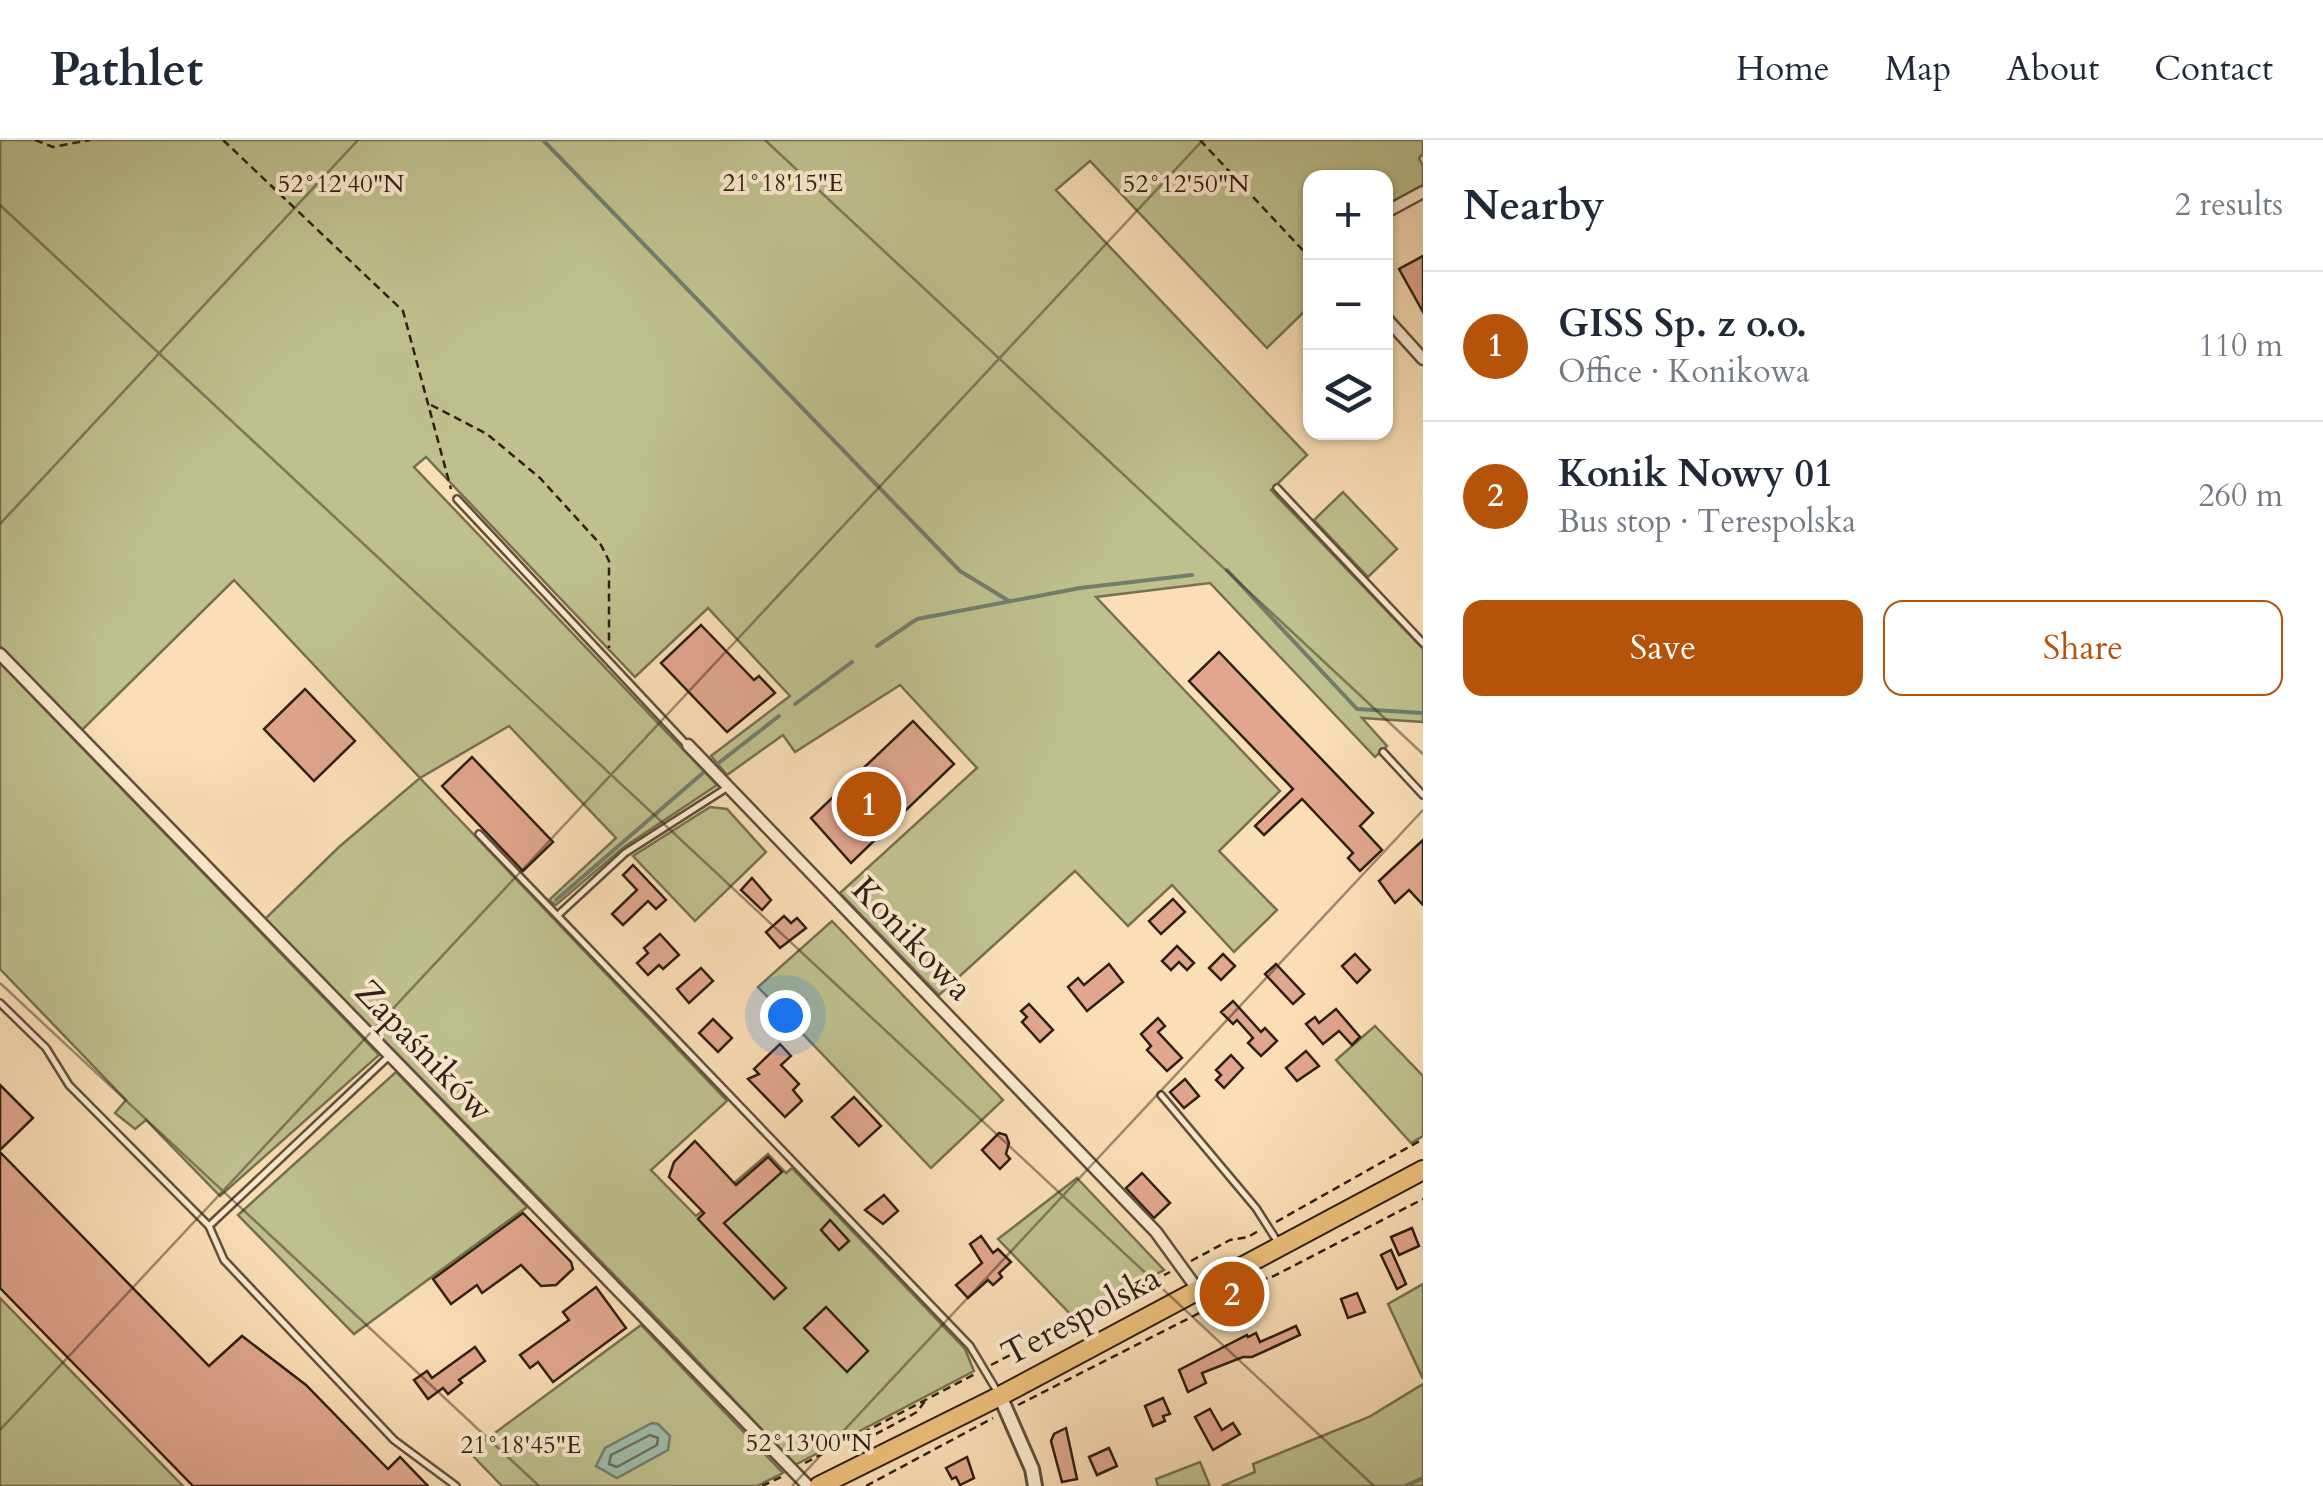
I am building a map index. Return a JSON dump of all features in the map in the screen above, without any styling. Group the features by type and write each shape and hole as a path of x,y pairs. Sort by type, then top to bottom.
{"main road":[{"name":"Terespolska","path":"820,1486 1004,1403 1198,1290 1423,1170"}],"street":[{"path":"1393,208 1423,192"},
{"path":"1393,326 1423,358"},
{"name":"Zapaśników","path":"0,654 808,1486"},
{"name":"Konikowa","path":"688,746 1156,1232 1198,1290"},
{"path":"1004,1403 1032,1469 1035,1486"}],"lane":[{"path":"1277,488 1423,643"},
{"name":"Konikowa","path":"457,499 688,746"},
{"path":"1382,752 1423,795"},
{"path":"558,915 626,853 728,787"},
{"path":"478,834 957,1332 1004,1403"},
{"path":"0,1002 46,1048 69,1085 208,1226 224,1260 394,1440 456,1486"},
{"path":"208,1226 390,1055"},
{"path":"1161,1095 1281,1246"}],"path":[{"path":"35,140 53,147 90,140"},
{"path":"223,140 402,311 430,405 444,471 457,499"},
{"path":"1200,140 1303,250"},
{"path":"430,405 487,434 540,478 601,545 609,561 609,659"},
{"path":"762,1486 1230,1240 1248,1237 1423,1139"},
{"path":"1259,1276 1268,1279 1423,1198"},
{"path":"866,1486 1004,1403 1203,1311 1219,1303 1225,1294"}],"green space":[{"path":"0,140 1423,140 1423,154 1419,158 1423,185 1393,201 1393,170 1303,170 1303,313 1267,348 1090,161 1056,190 1307,455 1271,490 1423,649 1423,722 1362,718 1387,746 1375,757 1210,583 1096,597 1280,791 1219,851 1277,910 1234,952 1172,885 1128,926 1075,871 939,995 840,893 977,768 900,685 795,752 783,735 727,775 711,756 790,696 708,608 635,677 426,457 414,467 717,785 624,847 556,905 549,900 616,838 509,726 420,778 234,580 82,730 0,646"},
{"path":"1343,492 1397,549 1368,577 1314,520"},
{"path":"0,663 379,1055 220,1196 146,1120 135,1129 115,1113 126,1100 0,969"},
{"path":"420,778 727,1101 651,1170 696,1216 768,1154 786,1173 792,1168 965,1349 974,1371 795,1465 676,1338 265,919 339,847"},
{"path":"710,807 727,809 766,852 695,921 633,856"},
{"path":"832,921 1003,1100 931,1168 758,987"},
{"path":"1375,1026 1423,1076 1423,1136 1411,1143 1336,1060"},
{"path":"396,1072 527,1207 354,1334 238,1215"},
{"path":"1077,1178 1164,1270 1075,1319 998,1239"},
{"path":"1423,1284 1423,1379 1388,1304"},
{"path":"0,1298 183,1486 0,1486"},
{"path":"641,1325 783,1473 757,1486 502,1486 469,1452"},
{"path":"1423,1384 1423,1486 1222,1486 1255,1472 1253,1464 1369,1417"},
{"path":"1200,1462 1210,1486 1158,1486 1156,1479"}],"water":[{"path":"652,1423 670,1436 668,1450 617,1478 596,1466 605,1448"}],"building":[{"path":"1423,256 1423,312 1399,269"},
{"path":"701,625 754,680 759,676 775,693 727,732 661,663"},
{"path":"1219,652 1373,813 1360,826 1382,850 1360,871 1348,858 1353,853 1302,799 1264,835 1255,826 1293,789 1189,681"},
{"path":"305,689 355,741 314,781 264,729"},
{"path":"913,721 954,764 851,863 811,818"},
{"path":"472,757 553,842 523,871 442,786"},
{"path":"1423,840 1423,905 1409,890 1395,903 1379,881"},
{"path":"633,865 666,900 656,909 648,901 623,925 612,914 637,890 623,875"},
{"path":"752,878 771,900 762,910 741,890"},
{"path":"1173,899 1185,912 1161,934 1149,921"},
{"path":"784,916 791,923 797,918 806,928 780,948 766,932"},
{"path":"660,934 679,955 663,969 659,965 648,975 637,963 648,953 644,948"},
{"path":"1177,946 1194,963 1187,970 1179,962 1171,970 1162,961"},
{"path":"1223,954 1235,966 1221,980 1209,968"},
{"path":"1355,954 1370,970 1357,983 1342,966"},
{"path":"1109,964 1123,982 1087,1011 1068,987 1078,978 1084,985"},
{"path":"1276,964 1304,994 1293,1004 1265,974"},
{"path":"701,968 713,981 689,1003 677,989"},
{"path":"1233,1001 1261,1032 1265,1028 1277,1041 1261,1056 1248,1043 1253,1038 1237,1020 1233,1024 1221,1012"},
{"path":"1029,1004 1053,1030 1040,1042 1022,1022 1027,1017 1021,1011"},
{"path":"1336,1009 1360,1037 1352,1045 1339,1031 1323,1044 1306,1024 1315,1017 1319,1023"},
{"path":"1158,1018 1165,1026 1158,1032 1182,1058 1167,1071 1147,1050 1151,1046 1141,1034"},
{"path":"713,1019 732,1038 718,1052 699,1033"},
{"path":"780,1044 791,1056 781,1065 799,1084 793,1090 802,1101 785,1117 748,1079 759,1074 754,1069"},
{"path":"1306,1051 1319,1066 1297,1081 1286,1068"},
{"path":"1231,1055 1243,1068 1224,1088 1216,1080 1221,1075 1216,1070"},
{"path":"1185,1079 1199,1096 1184,1108 1170,1092"},
{"path":"0,1085 33,1118 0,1150"},
{"path":"854,1097 881,1126 859,1146 832,1117"},
{"path":"999,1133 1006,1135 1006,1154 1010,1159 1000,1169 982,1150"},
{"path":"695,1141 736,1185 768,1157 782,1172 724,1223 786,1288 774,1299 698,1219 704,1213 669,1177 674,1162"},
{"path":"0,1152 209,1366 242,1336 306,1385 388,1469 400,1457 428,1486 193,1486 0,1288"},
{"path":"1142,1173 1170,1203 1154,1218 1126,1188"},
{"path":"884,1195 898,1211 883,1224 865,1210"},
{"path":"523,1213 571,1262 573,1269 556,1285 541,1286 521,1265 482,1293 477,1285 451,1304 433,1279"},
{"path":"830,1220 849,1241 839,1250 821,1230"},
{"path":"1412,1228 1419,1246 1399,1255 1391,1237"},
{"path":"981,1236 993,1253 998,1249 1011,1262 993,1285 988,1280 968,1298 956,1285 982,1263 970,1244"},
{"path":"1391,1250 1406,1284 1397,1289 1381,1255"},
{"path":"596,1287 626,1328 553,1382 538,1362 530,1368 520,1355 569,1320 563,1312"},
{"path":"1357,1293 1365,1312 1348,1318 1341,1299"},
{"path":"826,1307 868,1351 847,1372 804,1328"},
{"path":"1296,1326 1300,1335 1252,1357 1202,1373 1206,1383 1188,1392 1179,1370 1247,1335 1256,1333 1260,1342"},
{"path":"475,1347 485,1361 459,1380 462,1383 448,1394 443,1388 428,1399 414,1380 427,1371 432,1378"},
{"path":"1163,1398 1170,1414 1153,1426 1145,1406"},
{"path":"1210,1409 1222,1430 1233,1423 1240,1434 1213,1450 1195,1417"},
{"path":"1066,1428 1077,1479 1062,1482 1051,1441 1054,1434"},
{"path":"1109,1448 1117,1466 1097,1475 1089,1457"},
{"path":"967,1457 974,1478 960,1485 946,1468"}],"waterway":[{"path":"543,140 960,571 1009,601"},
{"path":"1227,570 1357,709 1423,713"},
{"path":"877,646 917,619 1080,588 1192,575"},
{"path":"795,704 852,662"},
{"path":"716,765 779,716"},
{"path":"556,900 704,772"},
{"path":"1405,1486 1423,1478"}],"place":[{"name":"GISS Sp. z o.o.","path":"869,804"},
{"name":"Konik Nowy 01","path":"1232,1294"}]}
